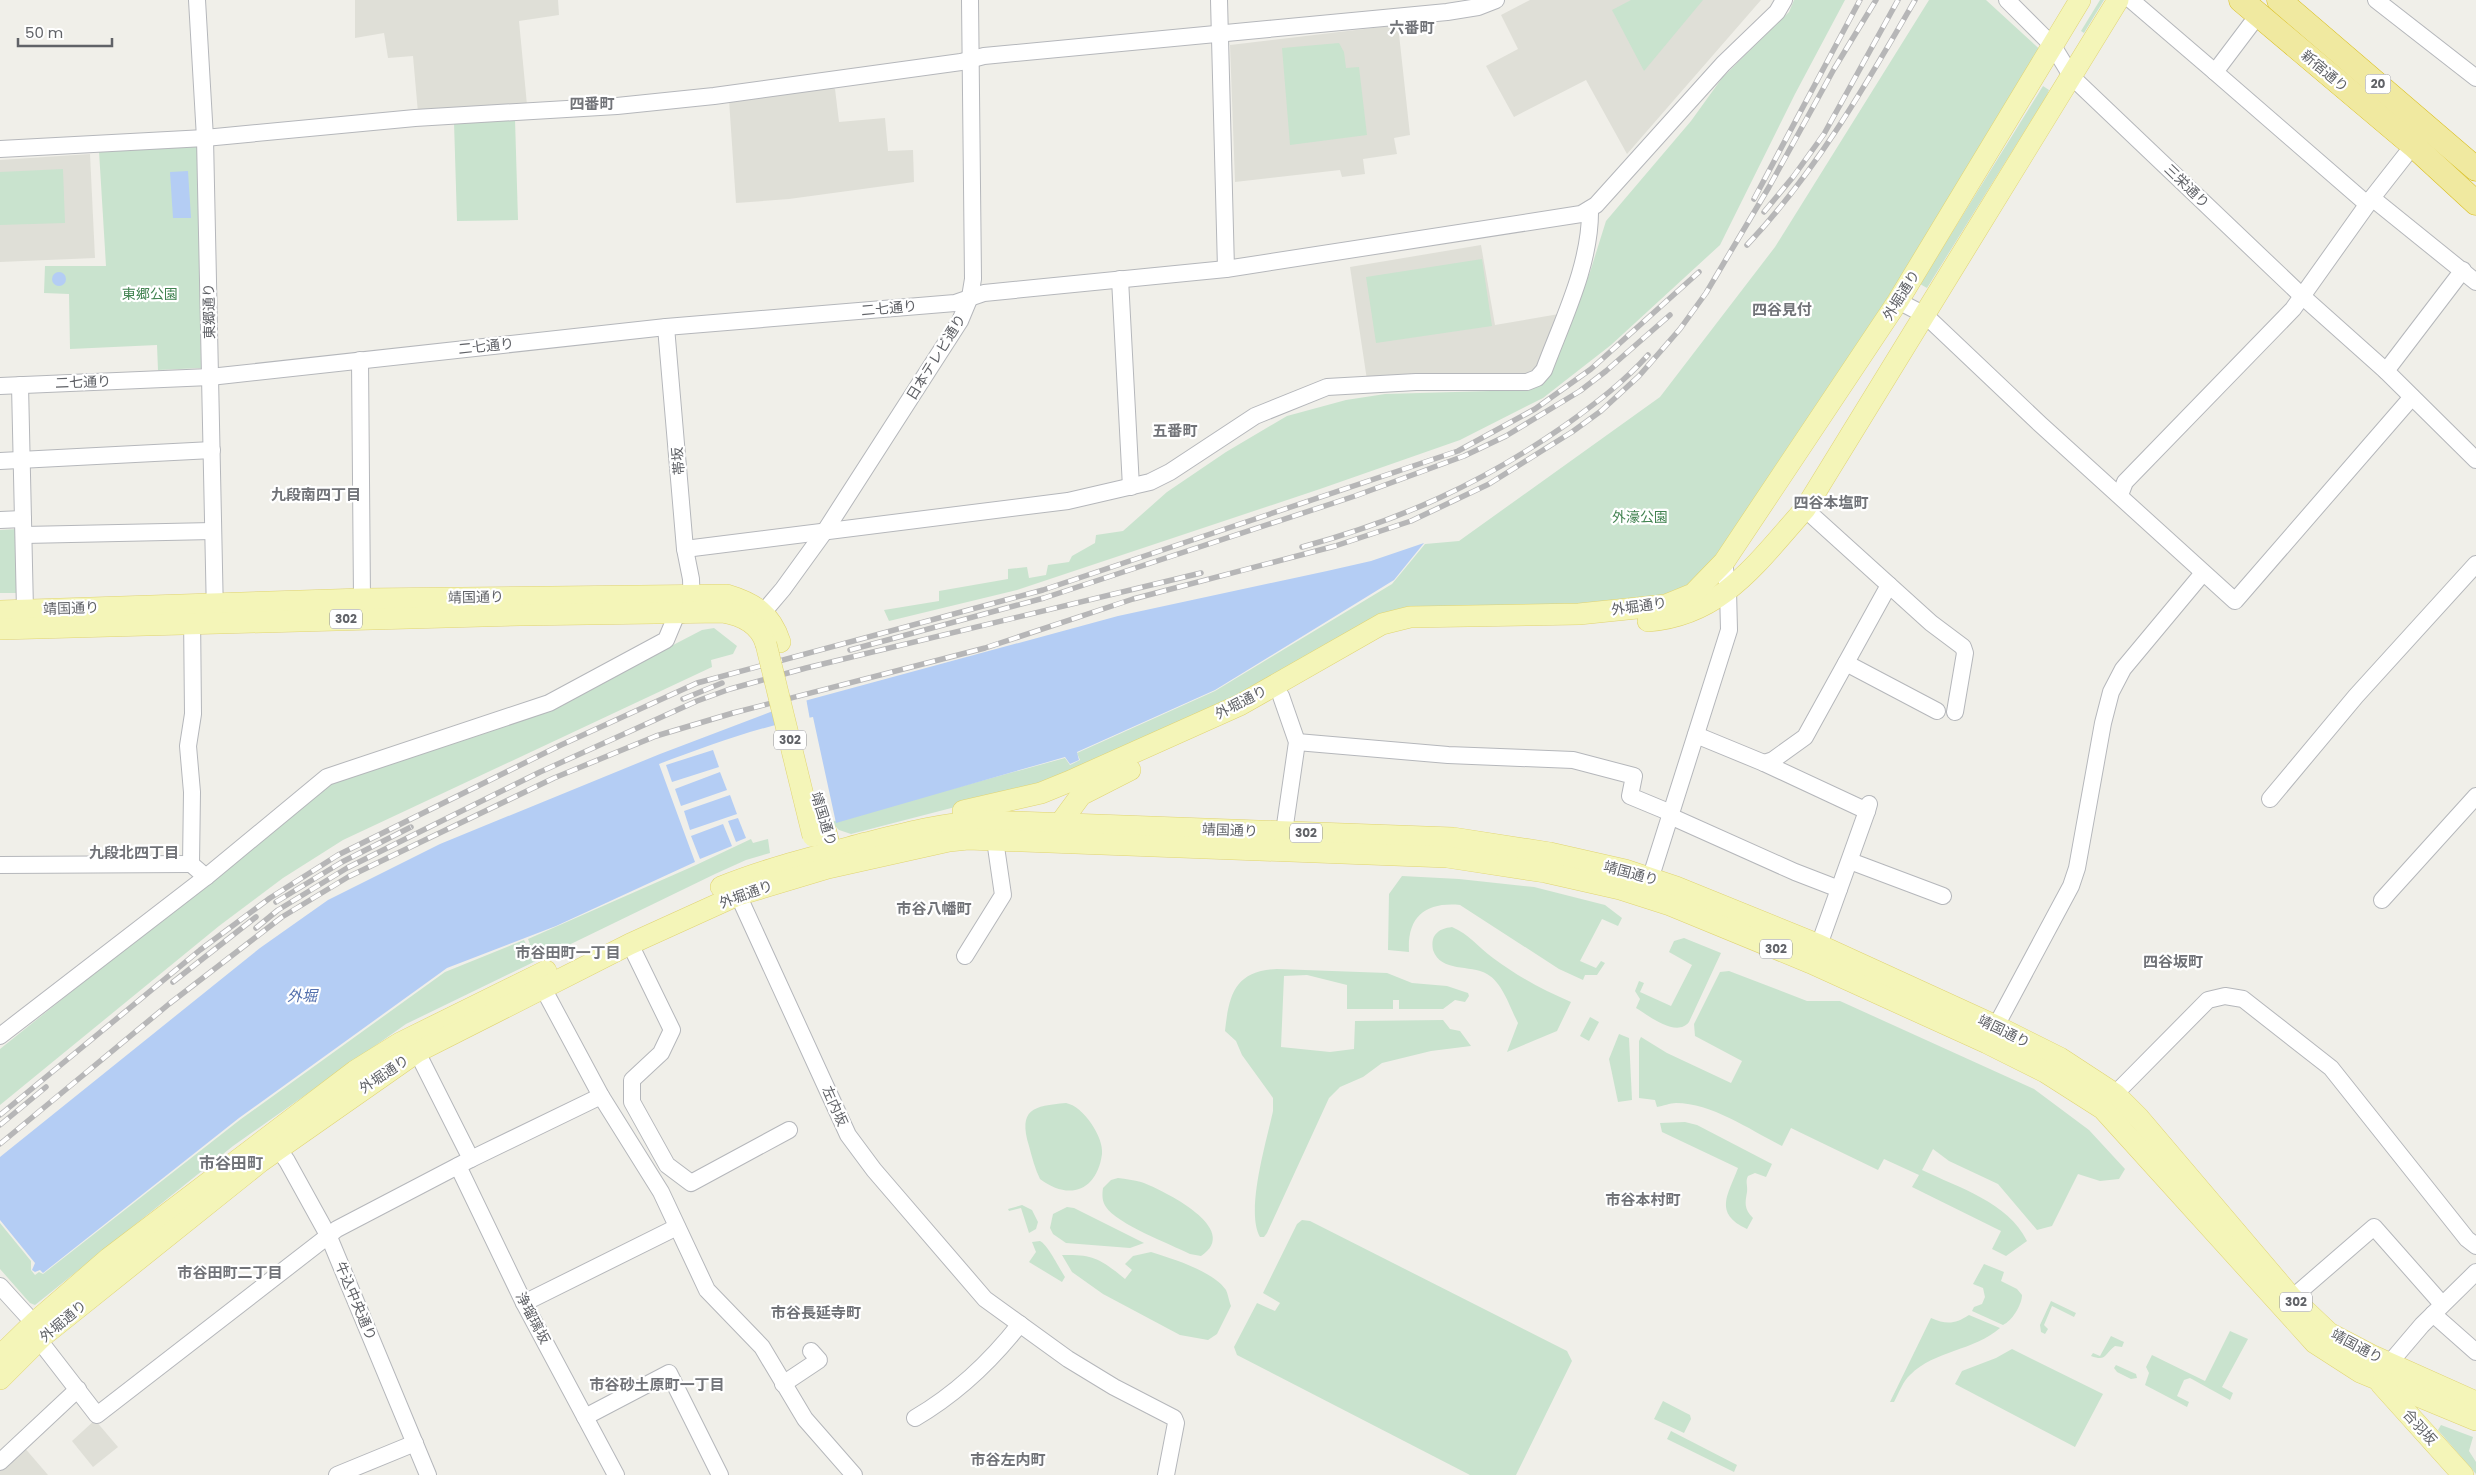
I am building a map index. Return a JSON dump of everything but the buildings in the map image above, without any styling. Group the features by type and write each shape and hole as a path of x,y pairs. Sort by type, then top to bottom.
{"highway":[{"name":"新宿通り","path":"2241,0 2413,146 2476,204"},
{"name":"新宿通り","path":"2283,1 2429,126 2476,169"}],"main road":[{"name":"外堀通り","path":"921,828 954,813 1032,795 1068,782 1240,705 1382,624 1395,619 1410,617 1579,614 1666,605 1693,594 1724,562 1898,302 2080,0"},
{"name":"外堀通り","path":"1040,842 1052,834 1082,795 1095,786 1281,696 1384,634 1417,627 1667,619 1700,609 1728,590 1744,577 1805,509 2118,0"},
{"name":"靖国通り","path":"0,611 215,613 692,603 727,595 748,602 765,631 823,848"},
{"name":"靖国通り","path":"215,613 362,600 692,603"},
{"name":"靖国通り","path":"0,629 192,613"},
{"name":"靖国通り","path":"823,848 954,822 986,821 1453,838 1550,853 1819,945 1996,1026 2060,1058 2115,1094 2139,1118 2292,1298 2329,1332 2382,1371 2398,1388 2476,1420"},
{"name":"靖国通り","path":"823,848 995,840 1447,857 1648,886 1811,963 1979,1039 2045,1072 2081,1094 2103,1109 2315,1342 2346,1364 2382,1371 2476,1402"},
{"name":"外堀通り","path":"0,1356 39,1333 274,1142 355,1071 400,1043 470,1007 736,889 823,848"},
{"name":"外堀通り","path":"274,1142 417,1052 736,889"},
{"name":"外堀通り","path":"0,1379 39,1333"},
{"name":"合羽坂","path":"2382,1371 2426,1432 2463,1475"},
{"path":"2398,1388 2426,1432"},
{"path":"2410,1408 2411,1404 2418,1401 2448,1408"}],"street":[{"name":"東郷通り","path":"198,0 205,138 215,613"},
{"name":"日本テレビ通り","path":"765,631 825,531 960,321 970,297 973,279 970,0"},
{"path":"1220,0 1226,269"},
{"path":"0,149 205,138 415,118 582,108 714,96 1002,54 1447,12 1478,7 1496,0"},
{"path":"685,549 1068,502 1131,488 1170,472 1255,416 1327,387 1416,382 1527,382 1537,378 1544,370 1582,265 1590,230 1590,209 1620,179 1723,64 1764,26 1784,0"},
{"name":"三栄通り","path":"2007,0 2053,46 2072,77 2302,296 2386,371 2476,460"},
{"path":"2131,0 2369,201 2463,270 2476,282"},
{"path":"2376,0 2476,78"},
{"path":"2215,72 2258,15"},
{"path":"2120,495 2125,482 2293,309 2369,201 2429,126"},
{"name":"二七通り","path":"0,386 210,377 666,327 955,303 984,293 1226,269 1553,219 1581,214 1590,209"},
{"path":"2386,371 2463,270"},
{"path":"1120,279 1131,488"},
{"path":"1898,302 1925,315 2040,424 2235,601 2412,397"},
{"name":"帯坂","path":"666,327 685,549 691,579 692,603"},
{"path":"360,360 362,600"},
{"path":"20,385 25,610"},
{"path":"0,461 212,450"},
{"path":"1805,509 1889,585 1963,647 1965,653 1955,712"},
{"path":"0,520 23,519"},
{"path":"24,535 213,531"},
{"path":"1648,886 1729,630 1728,590 1724,562"},
{"path":"2270,799 2356,696 2476,564"},
{"path":"1996,1026 2071,886 2077,868 2103,723 2111,692 2123,669 2203,573"},
{"path":"1764,763 1773,760 1805,737 1889,585"},
{"path":"0,1036 206,877 327,777 549,703 666,640 676,616 692,603"},
{"path":"191,864 192,792 188,746 193,714 192,613"},
{"path":"1846,663 1937,711"},
{"path":"1281,696 1297,742 1284,832"},
{"path":"1696,735 1868,808 1819,945"},
{"path":"1297,742 1448,755 1573,760 1634,776 1630,796 1795,872 1839,889"},
{"path":"2382,900 2476,796"},
{"path":"965,956 1003,895 995,840"},
{"path":"1850,861 1943,896"},
{"path":"0,865 191,864 206,877"},
{"name":"左内坂","path":"736,889 848,1135 915,1219 985,1299 1114,1388 1174,1418 1176,1423 1166,1475"},
{"path":"630,944 672,1030 661,1053 632,1080 632,1102 667,1165 692,1182 790,1130"},
{"path":"543,988 601,1096 661,1192 707,1290 762,1347 805,1419 854,1475"},
{"path":"2115,1094 2208,1000 2226,996 2243,999 2331,1068 2467,1238 2476,1246"},
{"name":"浄瑠璃坂","path":"417,1052 524,1303 614,1471"},
{"path":"0,1286 39,1333 97,1415 338,1230 464,1162 601,1096"},
{"name":"牛込中央通り","path":"274,1142 329,1237 428,1475"},
{"path":"524,1303 677,1227"},
{"path":"2292,1298 2374,1228 2438,1309 2476,1352"},
{"path":"2382,1371 2438,1309 2476,1272"},
{"path":"915,1418 937,1405 997,1353 1020,1324"},
{"path":"783,1384 819,1360 810,1351"},
{"path":"585,1417 669,1373 720,1475"},
{"path":"0,1462 78,1389"},
{"path":"337,1475 415,1443"}],"shaded area":[{"path":"355,0 558,0 559,15 519,21 527,105 418,113 413,56 388,58 384,33 355,38"},
{"path":"1530,0 1761,0 1627,154 1586,80 1514,117 1486,66 1518,49 1501,15"},
{"path":"1398,25 1410,135 1394,138 1397,154 1363,159 1365,174 1342,177 1340,170 1235,182 1230,45"},
{"path":"831,87 835,89 839,122 885,118 888,151 913,150 914,182 789,199 736,203 729,100"},
{"path":"90,154 95,258 0,262 0,160"},
{"path":"1481,245 1495,325 1559,314 1542,366 1532,377 1367,380 1350,267"},
{"path":"95,1420 118,1447 93,1467 72,1441"},
{"path":"23,1446 48,1475 0,1475 0,1467"}],"green space":[{"path":"1631,0 1703,0 1644,71 1612,10"},
{"path":"1794,0 1845,0 1795,94 1720,245 1611,345 1543,398 1460,440 1320,489 1017,590 889,621 884,610 939,601 939,591 1008,579 1008,569 1027,567 1029,578 1046,575 1048,565 1069,562 1072,556 1095,543 1096,535 1123,531 1167,492 1226,452 1287,416 1346,400 1385,394 1525,390 1537,387 1547,377 1556,360 1590,272 1606,221 1691,121 1722,78 1789,12"},
{"name":"外濠公園","path":"1929,0 1986,0 2046,55 1898,301 1701,582 1666,605 1393,615 1267,688 1036,786 851,834 839,830 831,822 1065,758 1070,765 1080,760 1077,753 1215,691 1392,584 1425,544 1459,541 1660,397 1775,247"},
{"path":"2100,0 2104,0 2084,33 2081,31"},
{"path":"1339,43 1344,52 1346,68 1359,67 1367,135 1290,145 1282,48"},
{"path":"2043,86 2049,90 2047,95 1927,288 1920,284"},
{"path":"515,119 518,220 457,221 454,122"},
{"name":"東郷公園","path":"198,146 201,368 158,370 157,345 70,349 69,294 44,293 45,266 106,266 99,151"},
{"path":"63,169 65,223 0,225 0,172"},
{"path":"1482,259 1492,326 1376,343 1366,277"},
{"path":"17,529 20,593 0,593 0,530"},
{"path":"714,628 737,646 733,654 711,660 712,667 343,840 283,878 219,926 0,1105 0,1049 333,782 552,708 702,630"},
{"path":"751,839 753,843 768,839 770,853 746,860 715,874 406,1024 233,1146 35,1305 30,1303 0,1269 0,1223 31,1261 31,1270 35,1275 39,1272 43,1274 241,1119 445,972 524,940 527,946 530,944 528,939"},
{"path":"1402,876 1459,879 1534,887 1605,905 1622,918 1618,926 1602,919 1580,961 1596,968 1601,961 1605,963 1597,975 1585,975 1583,980 1559,969 1460,905 1437,906 1428,909 1415,921 1411,929 1409,952 1388,950 1389,894"},
{"path":"1452,927 1463,933 1511,971 1540,988 1571,1002 1557,1031 1507,1052 1518,1023 1506,996 1497,983 1493,978 1480,971 1442,962 1433,950 1432,942 1435,935 1443,929"},
{"path":"1684,938 1721,953 1689,1022 1677,1028 1663,1024 1636,1008 1640,999 1635,991 1639,981 1644,983 1640,992 1671,1006 1692,965 1669,952 1674,941"},
{"path":"1277,969 1387,973 1412,983 1447,986 1468,993 1469,996 1465,1002 1455,1000 1443,1009 1399,1009 1399,1000 1393,1000 1393,1009 1347,1009 1347,985 1307,975 1284,976 1281,1047 1330,1052 1354,1049 1355,1021 1443,1020 1450,1029 1460,1031 1471,1046 1431,1051 1382,1063 1363,1077 1340,1087 1329,1098 1267,1233 1264,1237 1260,1237 1256,1225 1256,1193 1273,1111 1273,1098 1242,1055 1236,1041 1225,1031 1229,1006 1237,987 1252,974"},
{"path":"1729,971 1807,1001 1840,1001 2034,1089 2089,1130 2125,1169 2119,1179 2100,1181 2078,1174 2052,1226 2037,1230 1998,1184 1949,1161 1933,1149 1922,1170 1966,1190 1995,1206 2019,1227 2027,1241 2006,1256 1992,1249 2001,1231 1912,1187 1919,1175 1884,1159 1878,1170 1791,1128 1782,1146 1730,1118 1703,1107 1671,1103 1657,1107 1655,1100 1639,1098 1639,1041 1641,1037 1667,1053 1731,1083 1742,1061 1695,1036 1694,1024 1720,972"},
{"path":"1590,1017 1599,1022 1589,1041 1580,1036"},
{"path":"1619,1034 1629,1038 1632,1100 1618,1102 1609,1059"},
{"path":"1066,1103 1073,1105 1091,1123 1100,1139 1102,1147 1099,1167 1094,1177 1080,1189 1071,1191 1061,1190 1040,1179 1026,1134 1027,1117 1031,1112 1037,1108"},
{"path":"1685,1122 1697,1125 1772,1164 1766,1177 1755,1173 1747,1178 1746,1206 1753,1218 1747,1229 1736,1223 1730,1217 1727,1210 1727,1195 1738,1168 1662,1132 1660,1123"},
{"path":"1118,1178 1138,1181 1152,1186 1195,1212 1206,1223 1212,1234 1211,1245 1201,1256 1190,1254 1121,1220 1106,1207 1102,1196 1103,1188 1111,1180"},
{"path":"1022,1205 1032,1210 1038,1222 1036,1229 1029,1233 1021,1208 1009,1211 1008,1209"},
{"path":"1067,1207 1074,1208 1144,1243 1130,1248 1066,1243 1053,1234 1050,1228 1053,1214"},
{"path":"1302,1220 1310,1221 1567,1351 1572,1361 1516,1475 1470,1475 1237,1355 1234,1347 1257,1303 1275,1311 1280,1303 1263,1293 1297,1224"},
{"path":"1040,1241 1050,1252 1065,1277 1062,1282 1029,1262 1036,1252 1032,1242"},
{"path":"1151,1252 1202,1271 1220,1283 1226,1290 1231,1306 1217,1334 1208,1340 1180,1335 1103,1294 1072,1272 1062,1255 1096,1259 1103,1262 1125,1279 1132,1270 1125,1264 1133,1256"},
{"path":"1984,1264 2004,1272 2001,1281 2017,1289 2022,1295 2016,1312 2003,1325 1972,1311 1974,1307 1982,1304 1985,1297 1983,1288 1973,1284"},
{"path":"2051,1301 2076,1313 2074,1317 2052,1306 2044,1325 2048,1329 2045,1334 2041,1332 2040,1325"},
{"path":"1969,1315 2000,1328 1978,1342 1931,1360 1920,1367 1905,1380 1894,1402 1890,1402 1931,1318 1942,1322 1951,1322"},
{"path":"2230,1331 2248,1339 2222,1387 2233,1393 2230,1400 2190,1378 2184,1380 2177,1396 2189,1402 2187,1407 2145,1385 2149,1373 2146,1367 2152,1355 2205,1381"},
{"path":"2111,1336 2124,1342 2122,1347 2115,1346 2103,1358 2091,1356 2093,1353 2100,1356"},
{"path":"2012,1349 2103,1394 2075,1447 1955,1384 1962,1371 1996,1358"},
{"path":"2116,1365 2136,1374 2137,1378 2131,1379 2117,1372 2114,1368"},
{"path":"1663,1401 1690,1415 1691,1419 1684,1433 1654,1419"},
{"path":"2441,1425 2473,1437 2469,1451 2476,1462 2476,1474 2438,1430"},
{"path":"1671,1431 1737,1465 1734,1472 1667,1439"}],"water":[{"path":"188,171 191,218 173,218 170,172"},
{"path":"56,272 62,272 66,279 62,286 56,286 52,282 52,276"},
{"name":"外堀","path":"1424,543 1394,580 1215,690 1077,752 1079,760 1070,764 1065,757 836,823 813,717 754,731 659,764 695,862 556,926 447,968 239,1118 43,1273 40,1270 35,1272 32,1270 35,1263 0,1220 0,1157 260,948 328,900 440,844 660,754 773,711 808,700 1118,616 1371,561"},
{"path":"713,750 719,767 672,782 666,765"},
{"path":"720,772 727,790 681,806 675,789"},
{"path":"730,795 737,814 690,830 684,811"},
{"path":"738,818 746,838 736,842 728,821"},
{"path":"723,824 732,846 700,859 691,836"}],"pier":[{"path":"806,698 810,720 778,726 772,709"}],"railway":[{"path":"1754,199 1860,0"},
{"path":"0,1144 169,1004 282,917 348,877 554,778 656,736 733,713 985,648 1133,599 1335,546 1411,521 1489,484 1572,432 1601,411 1639,376 1680,329 1706,293 1769,187 1834,69 1876,0"},
{"path":"1764,212 1793,177 1824,134 1898,0"},
{"path":"1747,245 1772,217 1817,158 1858,96 1915,0"},
{"path":"0,1115 200,950 270,898 338,855 561,745 697,683 1043,590 1458,451 1535,409 1591,369 1699,272"},
{"path":"850,650 1044,598 1355,496 1464,456 1506,436 1580,391 1670,315"},
{"path":"1302,547 1373,525 1407,512 1472,482 1536,445 1567,424 1619,383 1648,355"},
{"path":"256,928 278,910 347,868 540,772 697,701 730,689 806,668 1201,573"},
{"path":"683,699 722,683"},
{"path":"276,902 342,862 411,827"},
{"path":"173,982 256,917"},
{"path":"0,1125 46,1087"}],"district":[{"name":"六番町","path":"1412,28"},
{"name":"四番町","path":"592,104"},
{"name":"四谷見付","path":"1782,310"},
{"name":"五番町","path":"1175,431"},
{"name":"九段南四丁目","path":"316,495"},
{"name":"四谷本塩町","path":"1831,503"},
{"name":"九段北四丁目","path":"134,853"},
{"name":"市谷八幡町","path":"934,909"},
{"name":"市谷田町一丁目","path":"568,953"},
{"name":"四谷坂町","path":"2173,962"},
{"name":"市谷田町","path":"231,1163"},
{"name":"市谷本村町","path":"1643,1200"},
{"name":"市谷田町二丁目","path":"230,1273"},
{"name":"市谷長延寺町","path":"816,1313"},
{"name":"市谷砂土原町一丁目","path":"657,1385"},
{"name":"市谷左内町","path":"1008,1460"}]}
